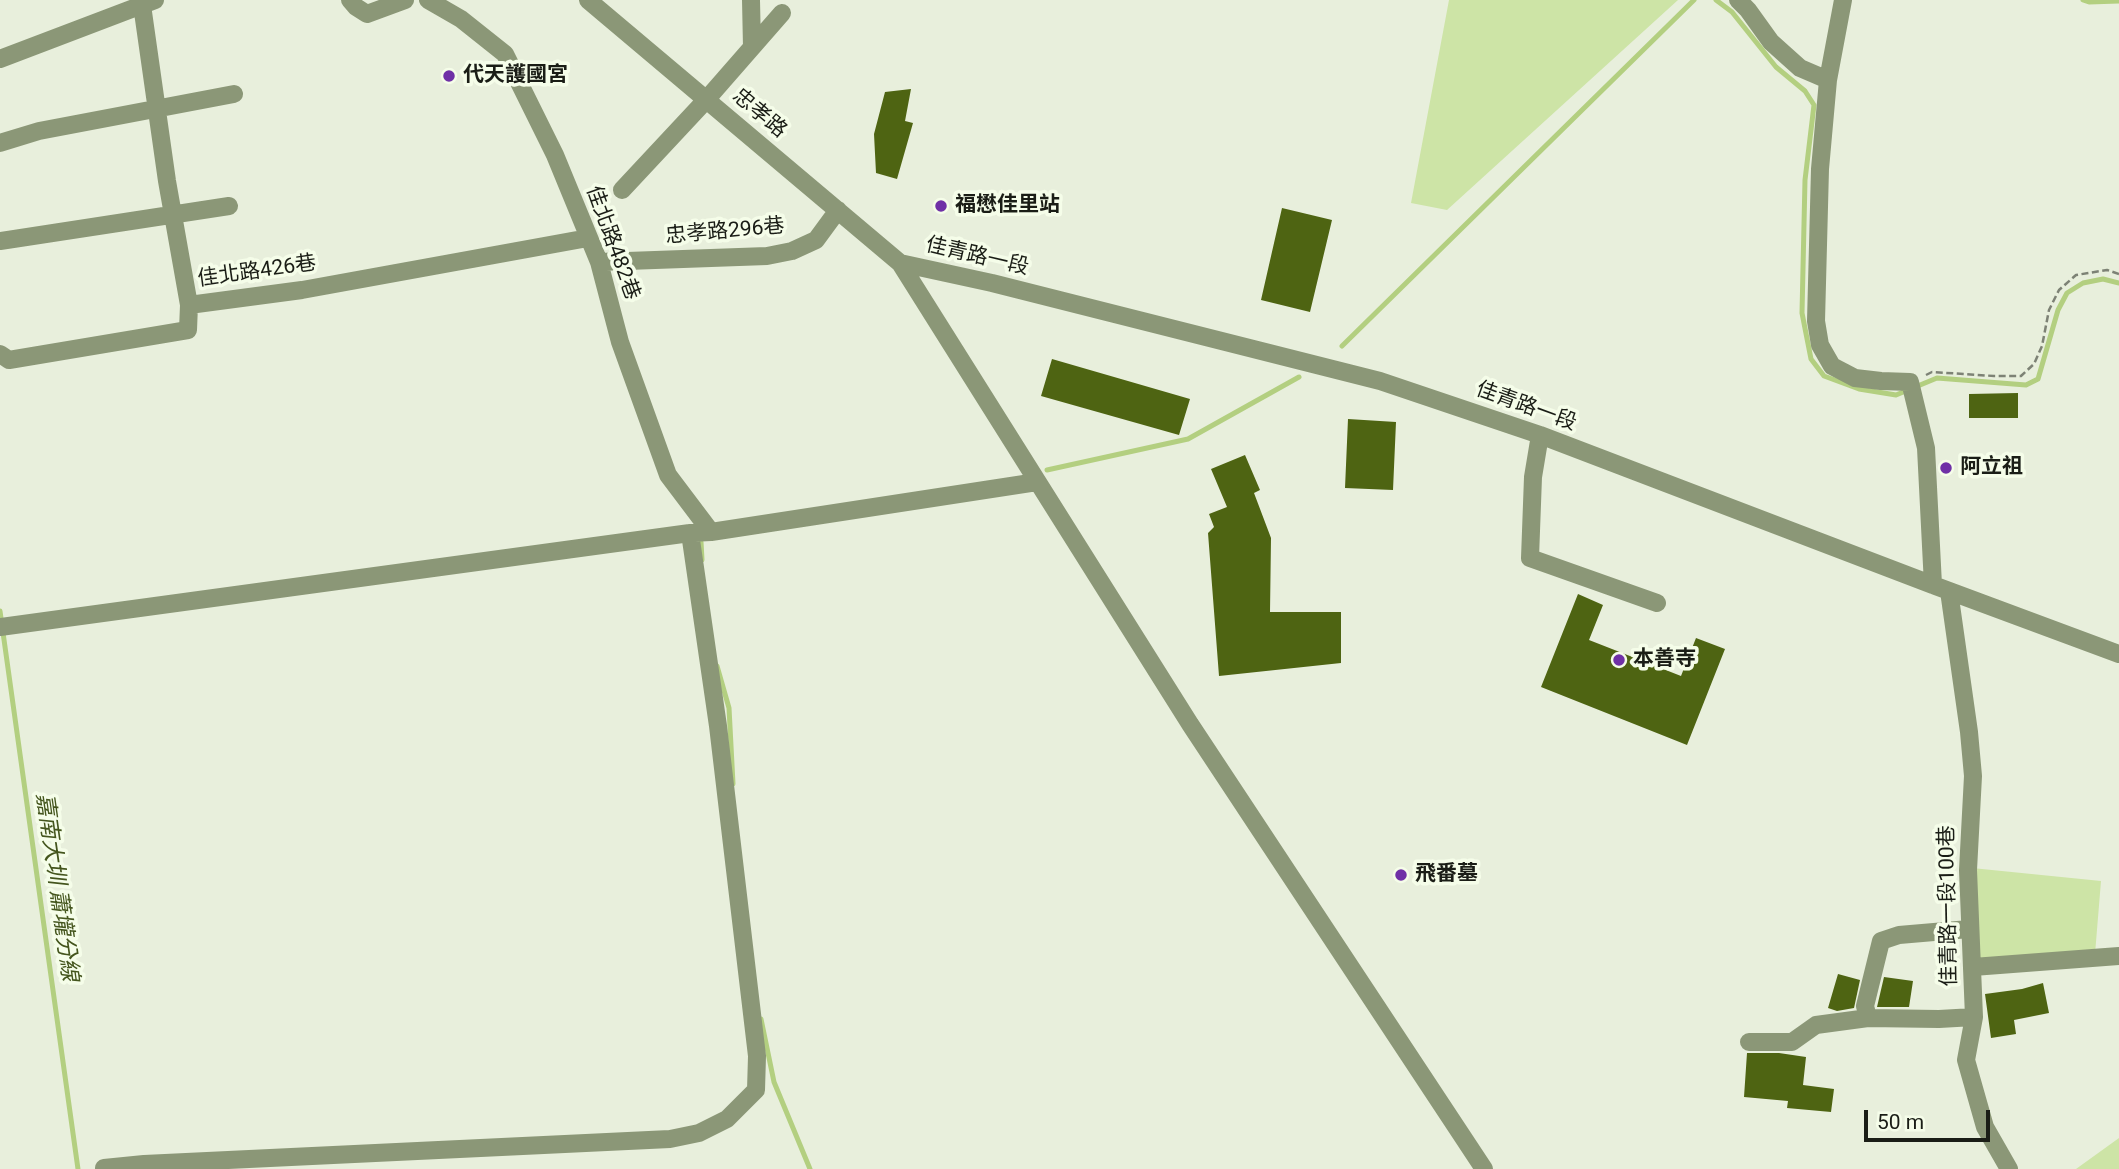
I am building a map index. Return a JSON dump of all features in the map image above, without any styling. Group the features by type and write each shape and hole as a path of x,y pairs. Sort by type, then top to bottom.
{"street":[{"path":"351,0 367,14 405,0"},
{"name":"佳北路482巷","path":"428,0 461,19 505,54 555,155 599,262 620,342 668,475 711,532"},
{"name":"忠孝路","path":"588,0 900,263"},
{"path":"751,0 752,47"},
{"path":"1738,0 1771,42 1800,68 1828,80"},
{"path":"1843,0 1828,80 1820,169 1816,321 1820,345 1832,366 1855,378 1881,381 1913,390"},
{"path":"0,59 146,2"},
{"name":"佳北路426巷","path":"146,2 155,108 189,305 302,290 588,238"},
{"path":"622,190 782,13"},
{"path":"0,143 39,131 234,94"},
{"path":"0,241 229,206"},
{"name":"忠孝路296巷","path":"599,262 766,256 792,251 816,240 838,211"},
{"path":"900,263 1190,724 1484,1169"},
{"name":"佳青路一段","path":"900,263 992,283 1380,381 1540,435 2119,654"},
{"path":"0,354 9,360 188,330 189,305"},
{"name":"佳青路一段100巷","path":"1913,390 1926,448 1941,588 1969,732 1973,776 1968,870 1974,1017 1966,1060 1985,1127 2009,1169"},
{"path":"1540,435 1533,477 1530,558 1657,603"},
{"path":"5,626 711,532 1037,482"},
{"path":"104,1168 670,1139 699,1133 727,1119 756,1090 757,1056 718,726 690,533"},
{"path":"1868,1018 1865,1006 1881,941 1899,935 1969,929"},
{"path":"1973,967 2119,956"},
{"path":"1749,1042 1792,1042 1816,1025 1868,1018 1974,1017"}],"path":[{"path":"1913,390 1932,372 2021,376 2034,364 2042,346 2049,310 2059,290 2076,275 2107,270 2119,274"}],"green space":[{"path":"1449,0 1678,0 1447,210 1411,203"},
{"path":"1972,868 2101,881 2095,954 1975,964"},
{"path":"2119,1138 2119,1169 2076,1169"}],"building":[{"path":"911,89 905,121 913,123 897,179 876,173 874,134 885,92"},
{"path":"1282,208 1332,220 1310,312 1261,300"},
{"path":"1052,359 1190,399 1179,435 1041,396"},
{"path":"2018,393 2018,418 1969,418 1969,394"},
{"path":"1348,419 1396,422 1393,490 1345,488"},
{"path":"1245,455 1260,490 1254,493 1271,538 1270,612 1341,612 1341,663 1219,676 1208,533 1214,527 1209,514 1227,507 1211,469"},
{"name":"本善寺","path":"1578,594 1603,605 1589,640 1681,676 1696,638 1725,649 1687,745 1541,687"},
{"path":"1838,974 1860,980 1854,1008 1837,1011 1828,1008"},
{"path":"1884,977 1913,981 1909,1007 1877,1007"},
{"path":"2043,983 2049,1013 2014,1020 2016,1034 1991,1038 1985,994"},
{"path":"1747,1053 1779,1053 1806,1057 1803,1085 1834,1089 1831,1112 1787,1108 1788,1101 1744,1097"}],"waterway":[{"path":"1342,346 1694,0"},
{"path":"1716,0 1732,12 1776,67 1805,91 1814,105 1805,180 1802,313 1811,359 1824,376 1859,389 1896,395 1937,378 2026,385 2038,379 2058,310 2067,293 2083,283 2103,279 2119,283"},
{"path":"2083,0 2119,1"},
{"path":"1047,470 1188,439 1299,377"},
{"path":"701,542 702,560"},
{"name":"嘉南大圳 蕭壠分線","path":"0,611 78,1169"},
{"path":"717,666 729,708 733,784"},
{"path":"761,1019 774,1082 810,1169"}],"place":[{"name":"代天護國宮","path":"449,76"},
{"name":"福懋佳里站","path":"941,206"},
{"name":"阿立祖","path":"1946,468"},
{"name":"本善寺","path":"1619,660"},
{"name":"飛番墓","path":"1401,875"}]}
